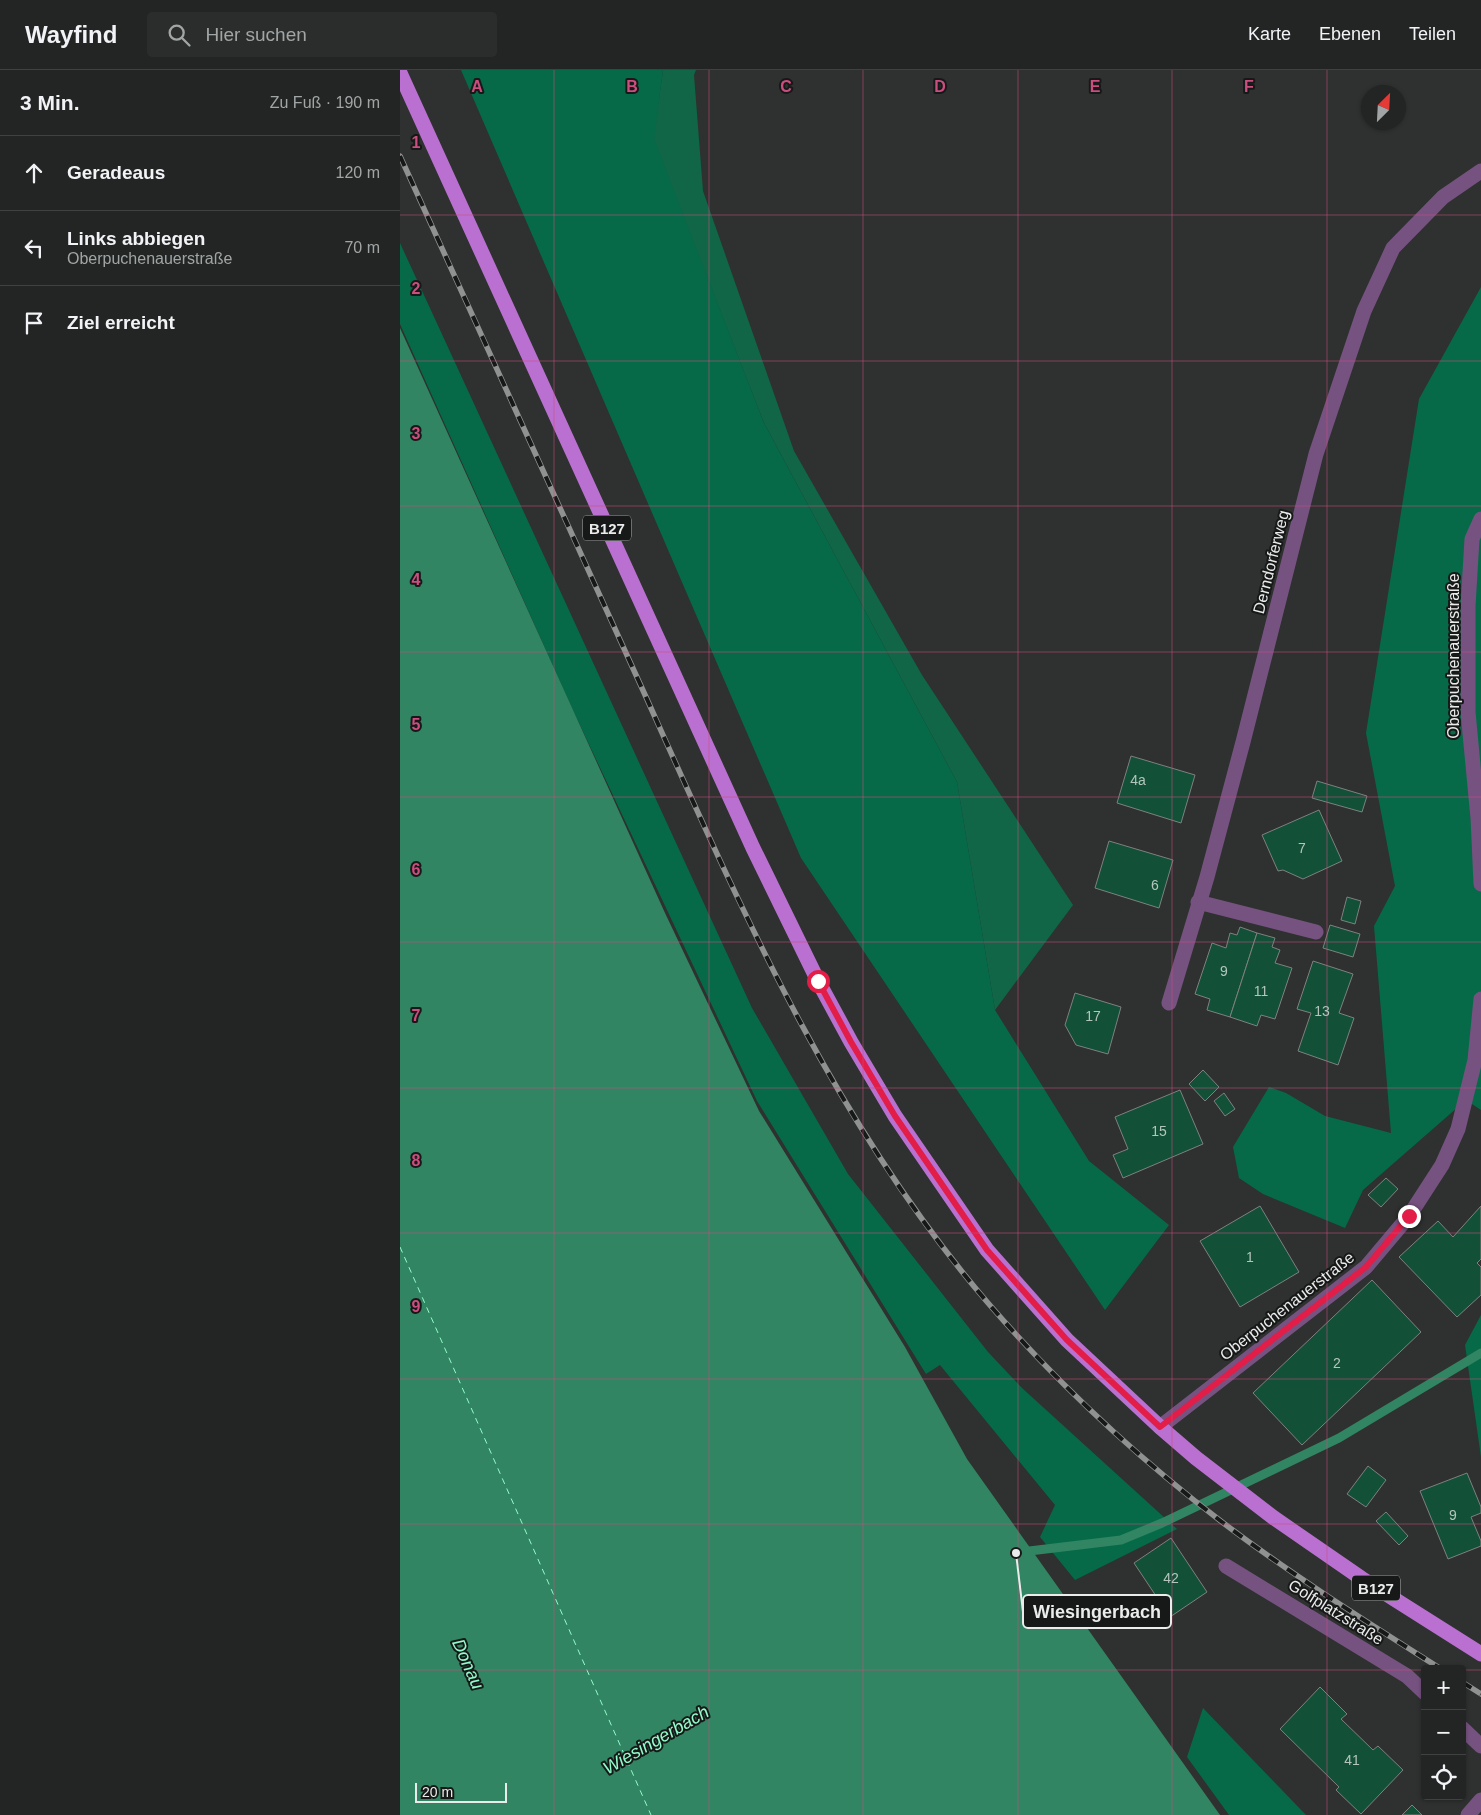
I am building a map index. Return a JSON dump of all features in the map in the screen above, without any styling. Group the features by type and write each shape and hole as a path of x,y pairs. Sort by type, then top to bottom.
{"main road":[{"name":"B127","path":"400,73 753,848 818,981 851,1042 895,1116 987,1250 1067,1340 1160,1427 1196,1458 1274,1518 1361,1578 1481,1654"}],"street":[{"name":"Derndorferweg","path":"1168,1003 1207,877 1316,454 1364,311 1393,248 1443,197 1481,171"},
{"name":"Oberpuchenauerstraße","path":"1481,519 1472,539 1468,606 1468,712 1478,818 1481,884"},
{"path":"1198,902 1316,932"},
{"name":"Oberpuchenauerstraße","path":"1160,1427 1366,1267 1409,1216 1442,1165 1458,1129 1475,1060 1481,999"},
{"name":"Golfplatzstraße","path":"1226,1566 1407,1676 1421,1689"},
{"path":"1466,1732 1481,1746"},
{"path":"1468,1815 1481,1800"}],"shaded area":[{"path":"461,70 663,70 654,139 764,423 957,782 995,1010 1089,1161 1169,1225 1105,1310 801,858"},
{"path":"663,70 696,70 694,75 703,191 794,451 922,675 1073,905 995,1010 957,782 764,423 653,139"},
{"path":"400,243 752,1008 848,1174 988,1352 1022,1388 1177,1529 1075,1580 1040,1537 1055,1505 940,1365 926,1374 757,1101 570,704 400,324"},
{"path":"1481,287 1481,1110 1466,1100 1363,1190 1345,1228 1263,1194 1239,1178 1233,1147 1269,1087 1286,1093 1325,1116 1391,1133 1374,926 1395,886 1366,733 1419,399"},
{"path":"1481,1315 1481,1457 1465,1345"},
{"path":"1203,1708 1306,1815 1229,1815 1187,1757"}],"water":[{"name":"Donau","path":"400,328 665,913 759,1111 905,1347 967,1459 1220,1815 400,1815"}],"building":[{"path":"1131,756 1195,775 1181,823 1117,803"},
{"path":"1317,781 1367,796 1362,812 1312,798"},
{"path":"1319,810 1342,861 1303,879 1283,870 1278,871 1262,835"},
{"path":"1109,841 1173,860 1159,908 1095,888"},
{"path":"1347,897 1361,901 1355,924 1341,920"},
{"path":"1330,925 1360,934 1353,957 1323,948"},
{"path":"1240,927 1257,933 1230,1017 1207,1010 1210,999 1195,994 1212,943 1226,948 1230,933 1237,935"},
{"path":"1257,933 1275,938 1272,947 1280,950 1275,963 1292,968 1275,1019 1261,1015 1257,1026 1230,1017"},
{"path":"1313,961 1353,974 1339,1013 1354,1018 1338,1065 1298,1051 1311,1013 1297,1009"},
{"path":"1075,993 1121,1007 1108,1054 1076,1045 1065,1025"},
{"path":"1203,1070 1219,1087 1205,1101 1189,1084"},
{"path":"1180,1090 1203,1144 1123,1178 1113,1155 1128,1149 1115,1117"},
{"path":"1224,1093 1235,1109 1225,1116 1214,1101"},
{"path":"1386,1178 1398,1189 1381,1207 1368,1195"},
{"path":"1260,1206 1299,1272 1240,1307 1200,1241"},
{"path":"1481,1206 1481,1259 1477,1263 1481,1267 1481,1295 1457,1317 1399,1257 1438,1221 1453,1237"},
{"path":"1372,1280 1421,1332 1302,1445 1253,1393"},
{"path":"1368,1466 1386,1480 1366,1507 1347,1494"},
{"path":"1467,1473 1481,1507 1481,1513 1471,1517 1481,1541 1481,1546 1448,1559 1420,1491"},
{"path":"1386,1512 1408,1536 1399,1545 1376,1521"},
{"path":"1171,1538 1207,1592 1170,1617 1134,1563"},
{"path":"1320,1687 1347,1714 1341,1719 1373,1750 1378,1746 1403,1770 1361,1814 1336,1790 1339,1787 1280,1729"},
{"path":"1412,1805 1422,1815 1402,1815"}],"waterway":[{"name":"Wiesingerbach","path":"1021,1552 1121,1540 1162,1523 1339,1438 1481,1353"}],"ferry route":[{"path":"400,1247 651,1815"}],"railway":[{"path":"400,156 718,856 795,1013 883,1163 933,1235 988,1303 1042,1362 1099,1418 1159,1472 1248,1542 1330,1598 1435,1665"},
{"path":"1466,1685 1481,1694"}],"place":[{"name":"Wiesingerbach","path":"1016,1553"}],"route":[{"path":"818,981 851,1042 895,1116 987,1250 1067,1340 1160,1427 1366,1267 1409,1216"}]}
